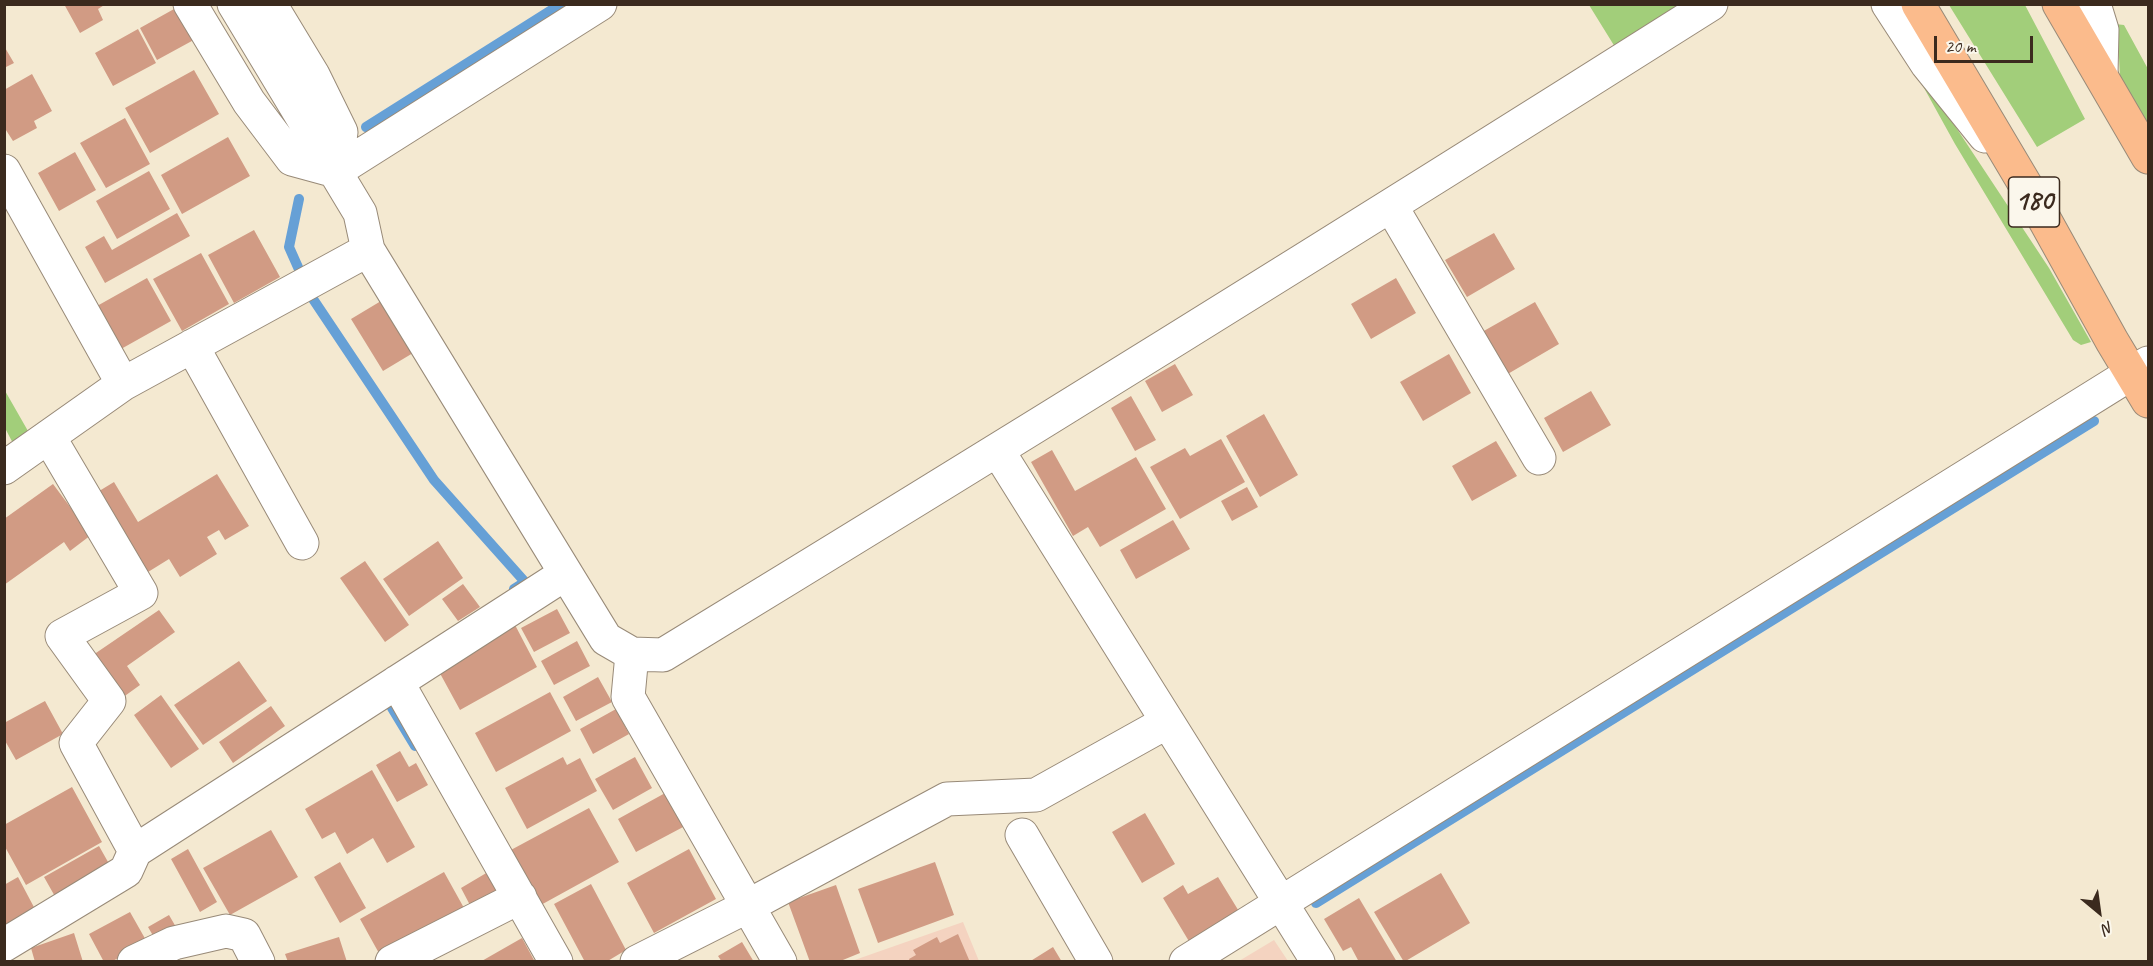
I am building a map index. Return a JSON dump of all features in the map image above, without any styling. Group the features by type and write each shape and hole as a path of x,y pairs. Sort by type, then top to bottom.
{"highway":[{"name":"180","path":"1917,4 2026,186 2140,368 2148,401"},
{"path":"2059,4 2148,157"}],"street":[{"path":"190,4 249,102 292,159 336,171 600,4"},
{"path":"234,4 360,213 368,250 606,639 632,654 663,655 998,451 1391,207 1711,4"},
{"path":"270,4 313,75 340,132 336,171"},
{"path":"1888,4 1927,64 2026,186"},
{"path":"2094,4 2102,30 2101,74"},
{"path":"4,171 123,384"},
{"path":"1391,207 1539,458"},
{"path":"4,468 123,384 368,250"},
{"path":"192,346 302,543"},
{"path":"1186,962 2140,368"},
{"path":"49,437 141,593 62,636 110,701 76,743 135,851"},
{"path":"998,451 1318,962"},
{"path":"4,945 126,871 135,851 565,574"},
{"path":"632,654 628,697 780,962"},
{"path":"397,681 556,962"},
{"path":"637,962 748,906 947,799 1036,795 1167,722"},
{"path":"1022,835 1096,962"},
{"path":"392,962 520,897"},
{"path":"135,962 174,943 226,931 244,935 258,962"}],"shaded area":[{"path":"963,922 979,961 849,962"},
{"path":"1274,940 1288,961 1239,961"}],"green space":[{"path":"1589,5 1682,5 1615,47"},
{"path":"1949,5 2025,5 2085,119 2037,147"},
{"path":"2115,24 2124,25 2148,69 2148,125 2120,76"},
{"path":"1916,67 2049,268 2091,342 2081,345 2073,340 1955,144 1913,68"},
{"path":"4,389 32,438 16,449 5,428"}],"building":[{"path":"64,4 106,4 98,9 103,20 80,33"},
{"path":"183,4 201,36 157,60 140,28"},
{"path":"138,29 156,63 113,86 95,53"},
{"path":"4,46 14,63 4,68"},
{"path":"194,70 219,114 150,153 125,108"},
{"path":"32,74 52,111 34,121 37,128 13,141 4,127 4,90"},
{"path":"125,118 150,164 106,188 80,143"},
{"path":"228,137 250,176 182,214 161,175"},
{"path":"75,152 96,190 59,211 38,173"},
{"path":"149,171 170,209 117,239 96,201"},
{"path":"177,213 190,236 105,283 85,247 104,236 112,250"},
{"path":"254,230 280,277 234,303 208,255"},
{"path":"1494,233 1515,269 1467,297 1445,260"},
{"path":"201,253 229,304 182,331 153,279"},
{"path":"147,278 171,321 121,349 97,306"},
{"path":"1396,278 1416,313 1371,339 1351,304"},
{"path":"381,301 413,353 383,371 351,319"},
{"path":"1535,302 1559,344 1506,375 1482,332"},
{"path":"1449,354 1471,393 1423,421 1400,382"},
{"path":"1175,364 1193,395 1162,412 1145,381"},
{"path":"1591,391 1611,425 1563,452 1544,418"},
{"path":"1131,396 1156,440 1135,451 1111,408"},
{"path":"1264,414 1298,475 1260,497 1226,436"},
{"path":"1221,439 1245,482 1180,519 1150,467 1185,448 1190,456"},
{"path":"1496,441 1517,476 1472,501 1452,466"},
{"path":"1052,450 1075,491 1136,457 1166,509 1100,547 1088,527 1073,536 1031,462"},
{"path":"217,474 249,526 225,540 219,530 207,537 217,554 180,577 169,559 140,577 91,496 114,482 138,522"},
{"path":"53,484 91,535 70,551 64,542 4,585 4,519"},
{"path":"1247,487 1258,507 1232,521 1221,501"},
{"path":"1173,520 1190,549 1136,579 1120,550"},
{"path":"438,541 463,578 409,616 383,579"},
{"path":"365,561 409,625 385,642 340,578"},
{"path":"463,584 480,607 458,621 442,599"},
{"path":"557,609 570,633 534,652 521,628"},
{"path":"159,610 175,632 127,666 140,685 122,698 93,655"},
{"path":"514,623 537,667 460,710 436,666"},
{"path":"577,641 590,666 554,685 541,661"},
{"path":"239,661 267,701 203,745 174,705"},
{"path":"598,677 612,702 576,721 563,697"},
{"path":"550,692 571,731 496,772 475,733"},
{"path":"161,695 199,749 171,768 134,715"},
{"path":"45,701 63,734 16,760 4,739 4,723"},
{"path":"271,706 285,726 233,763 219,742"},
{"path":"616,709 629,734 593,754 580,729"},
{"path":"400,751 409,767 416,763 428,785 397,802 376,765"},
{"path":"563,757 567,765 580,758 597,791 527,829 505,788"},
{"path":"635,757 652,788 613,810 595,779"},
{"path":"372,770 415,847 387,863 373,838 347,854 335,832 322,839 305,809"},
{"path":"72,787 102,842 26,885 4,845 4,825"},
{"path":"667,792 685,826 636,852 618,819"},
{"path":"589,808 619,862 539,906 509,851"},
{"path":"1145,813 1175,864 1142,883 1112,832"},
{"path":"271,830 298,877 230,915 203,868"},
{"path":"99,846 112,869 57,900 44,877"},
{"path":"188,849 217,902 200,912 171,859"},
{"path":"689,849 716,899 654,933 627,883"},
{"path":"340,862 366,908 340,923 314,877"},
{"path":"935,862 954,915 878,943 858,889"},
{"path":"444,872 464,908 380,955 360,919"},
{"path":"488,872 499,891 471,907 461,888"},
{"path":"1441,873 1470,923 1404,962 1374,912"},
{"path":"18,877 36,911 4,928 4,885"},
{"path":"1218,877 1240,913 1190,943 1163,898 1183,885 1188,894"},
{"path":"591,884 626,950 606,962 585,962 554,904"},
{"path":"836,885 860,953 838,962 810,962 788,902"},
{"path":"1359,898 1397,962 1359,962 1351,947 1343,951 1324,919"},
{"path":"130,912 147,942 111,962 104,962 89,934"},
{"path":"169,915 180,934 159,946 148,927"},
{"path":"74,933 83,962 35,962 31,948"},
{"path":"958,934 970,962 910,962 909,959 916,955 913,950 937,937 940,943"},
{"path":"339,937 347,962 288,962 285,954"},
{"path":"522,938 535,962 480,962"},
{"path":"742,942 754,962 722,962 718,956"},
{"path":"1053,947 1062,962 1029,962"}],"waterway":[{"path":"366,127 561,4"},
{"path":"299,199 289,247 301,274"},
{"path":"311,296 434,480 525,582 514,589"},
{"path":"1316,903 2094,421"},
{"path":"392,708 415,746"}]}
